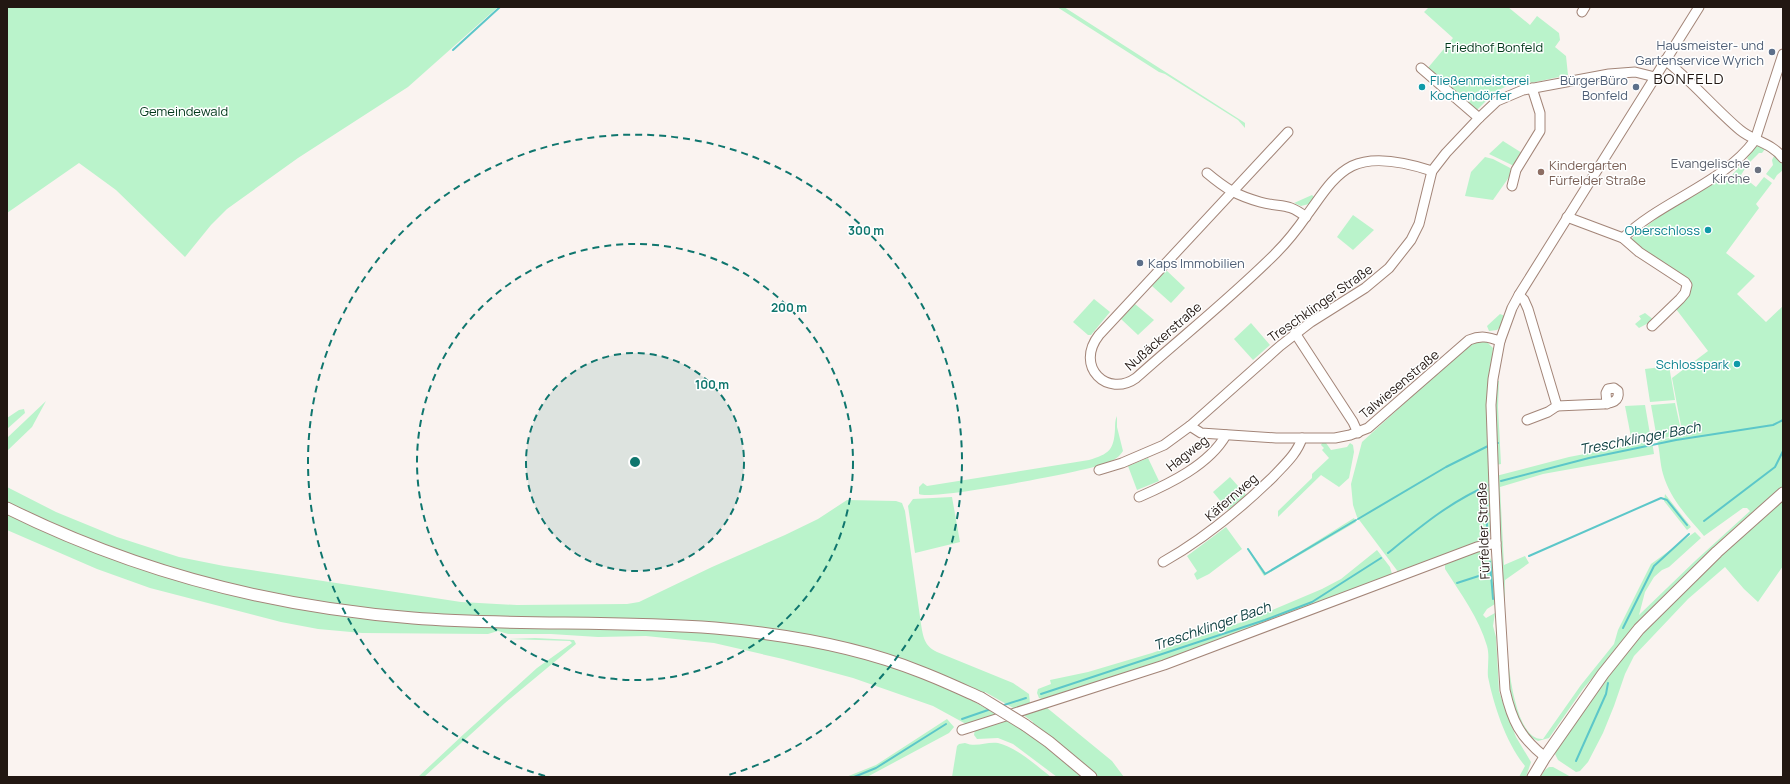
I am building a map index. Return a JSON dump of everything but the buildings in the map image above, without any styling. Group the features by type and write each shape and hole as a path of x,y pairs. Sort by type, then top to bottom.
{"main road":[{"path":"1533,777 1545,757 1603,674 1639,629 1717,552 1783,492"},
{"path":"7,508 108,553 160,570 220,587 337,610 415,618 707,628 771,635 833,645 920,671 981,698 1024,724 1049,742 1091,777"}],"street":[{"name":"Fürfelder Straße","path":"1545,757 1529,744 1521,733 1508,705 1505,690 1496,543 1491,405 1493,379 1500,341 1512,308 1519,295 1699,7"},
{"path":"1622,238 1647,218 1738,161 1755,140 1779,77 1783,54"},
{"path":"1665,60 1703,93 1738,129 1755,140 1774,148 1783,158"},
{"path":"1421,68 1479,118"},
{"name":"Treschklinger Straße","path":"1099,470 1140,456 1164,445 1190,426 1234,385 1295,333 1365,288 1389,268 1412,240 1419,224 1432,171 1446,153 1489,107 1506,96 1532,88 1626,72 1645,73 1655,77"},
{"path":"1512,186 1516,170 1540,131 1540,113 1532,88"},
{"name":"Nußäckerstraße","path":"1288,132 1093,343 1089,359 1098,375 1116,385 1128,383 1136,378 1276,253 1306,218 1332,182 1341,173 1352,166 1375,161 1391,162 1432,171"},
{"path":"1207,173 1232,193 1262,202 1292,207 1306,218"},
{"path":"1567,217 1622,238 1639,252 1679,277 1687,285 1685,293 1680,299 1652,326"},
{"path":"1519,295 1524,300 1528,309 1556,406"},
{"path":"1295,333 1353,422 1358,433"},
{"name":"Talwiesenstraße","path":"1190,426 1202,433 1226,435 1335,438 1358,433 1368,428 1469,340 1486,336 1500,341"},
{"path":"1527,420 1548,412 1556,406 1607,404"},
{"name":"Hagweg","path":"1139,497 1168,484 1185,474 1219,445 1226,435"},
{"name":"Käfernweg","path":"1163,562 1213,530 1264,486 1293,455 1302,438"},
{"path":"962,730 1164,665 1477,547 1496,543"}],"green space":[{"name":"Gemeindewald","path":"7,7 498,7 408,87 298,158 227,209 211,225 185,257 116,190 79,163 7,213"},
{"path":"1057,7 1064,7 1242,121 1245,123 1245,128 1238,120"},
{"name":"Friedhof Bonfeld","path":"1429,7 1508,7 1530,25 1537,16 1559,33 1560,40 1555,47 1566,56 1568,75 1531,83 1527,76 1495,92 1476,111 1427,69 1453,38 1424,12"},
{"path":"1503,141 1522,153 1514,166 1489,154"},
{"path":"1757,145 1766,148 1778,157 1780,161 1783,170 1774,180 1766,174 1773,165 1772,160 1774,156 1765,149 1750,162 1747,158"},
{"path":"1485,157 1493,159 1514,170 1493,200 1465,196 1471,172"},
{"path":"1744,161 1748,164 1741,175 1756,187 1764,177 1772,183 1756,204 1759,208 1726,253 1755,276 1737,294 1766,322 1783,306 1783,486 1642,619 1583,689 1549,738 1538,741 1531,737 1521,726 1514,712 1507,689 1496,476 1569,457 1652,441 1654,454 1543,474 1500,487 1504,565 1525,556 1529,563 1505,580 1505,617 1509,670 1514,697 1521,719 1530,734 1543,739 1581,685 1614,644 1618,630 1651,564 1695,532 1701,538 1669,567 1662,570 1654,577 1645,592 1639,615 1750,511 1747,508 1743,508 1704,536 1680,507 1666,483 1662,470 1657,440 1683,436 1672,378 1708,351 1676,309 1686,297 1686,278 1632,242 1632,238 1667,210 1720,178 1727,181"},
{"path":"1312,195 1315,198 1309,204 1301,206 1294,203"},
{"path":"1353,215 1374,230 1353,250 1337,237"},
{"path":"1166,270 1185,288 1171,303 1152,286"},
{"path":"1094,299 1110,312 1091,335 1088,335 1073,322"},
{"path":"1135,304 1154,320 1138,335 1121,319"},
{"path":"1645,313 1654,320 1639,328 1635,324 1641,319 1639,316"},
{"path":"1500,314 1505,316 1503,324 1497,330 1489,331 1487,326"},
{"path":"1251,323 1270,345 1253,360 1234,339"},
{"path":"1476,340 1486,341 1493,348 1487,404 1492,528 1489,535 1482,541 1399,573 1357,517 1353,505 1351,484 1362,442 1467,346"},
{"path":"1669,366 1675,400 1650,402 1645,369"},
{"path":"1495,381 1499,381 1498,407 1501,464 1496,465 1494,434"},
{"path":"46,401 32,427 7,451 7,438"},
{"path":"1675,403 1682,435 1657,439 1651,405"},
{"path":"1645,405 1650,434 1631,437 1625,406"},
{"path":"24,409 25,413 7,429 7,418 19,410"},
{"path":"1117,416 1117,427 1123,451 1108,463 1088,469 1007,485 950,493 929,495 919,494 919,487 923,483 927,486 1096,458 1106,453 1112,446"},
{"path":"1322,443 1326,443 1331,450 1347,447 1350,443 1353,445 1354,452 1349,478 1339,487 1321,475 1278,517 1278,511 1312,478 1312,474 1329,458 1322,450 1324,448 1321,445"},
{"path":"1148,458 1159,481 1137,490 1128,466"},
{"path":"1230,477 1246,495 1228,510 1213,492"},
{"path":"7,487 56,512 117,537 179,557 224,566 461,602 517,605 627,604 639,602 818,519 847,500 896,501 902,503 905,511 921,624 927,644 937,652 1013,683 1029,694 1030,703 1028,706 1015,709 985,692 984,694 911,662 834,640 516,617 410,613 322,603 265,593 201,577 111,548 7,503"},
{"path":"1665,494 1691,527 1687,530 1664,501"},
{"path":"952,497 960,542 915,553 908,506 913,499"},
{"path":"1783,497 1783,566 1758,602 1744,589 1725,567 1688,599 1634,656 1625,674 1603,733 1588,762 1580,771 1576,772 1558,760 1555,754 1565,736 1605,678 1628,650 1652,623 1703,572"},
{"path":"7,514 45,532 122,562 161,575 239,596 280,605 321,612 675,630 770,638 851,653 918,675 972,698 971,700 998,715 966,724 933,706 853,678 783,659 714,643 646,636 598,637 551,634 508,634 498,631 488,634 362,633 318,629 281,622 150,588 97,569 7,530"},
{"path":"1354,518 1356,522 1264,576 1247,549 1248,548 1266,573"},
{"path":"1226,527 1242,549 1209,574 1197,580 1194,574 1197,571 1187,556"},
{"path":"1377,550 1390,567 1392,574 1332,599 1202,648 1044,700 1039,698 1037,693 1038,689 1051,684 1050,680 1088,672 1152,653 1251,619 1322,589 1341,579"},
{"path":"1478,550 1488,553 1493,563 1495,604 1487,609 1483,615 1486,618 1495,613 1493,626 1496,637 1499,691 1516,737 1531,762 1526,777 1519,777 1525,766 1512,746 1502,724 1494,700 1488,677 1488,650 1484,636 1469,606 1445,569 1445,563"},
{"path":"535,638 574,640 576,644 505,703 424,777 418,777 537,668 572,643 570,641 508,639"},
{"path":"1046,707 1112,761 1124,777 1098,777 1022,714"},
{"path":"947,719 954,727 949,733 867,777 846,777 876,765"},
{"path":"1006,719 1037,738 1085,777 1057,777 1013,744 998,738 977,739 974,735 975,729"},
{"path":"965,743 974,745 998,743 1005,745 1026,757 1051,777 952,777 957,746"},
{"path":"1549,767 1553,767 1571,777 1540,777"}],"waterway":[{"path":"453,50 500,7"},
{"name":"Treschklinger Bach","path":"1501,481 1589,458 1676,440 1773,425 1783,420"},
{"path":"1358,519 1446,467 1488,446"},
{"path":"1704,521 1775,467 1783,451"},
{"name":"Treschklinger Bach","path":"1388,553 1424,524 1449,507 1475,491 1489,485"},
{"path":"1486,487 1487,528"},
{"path":"1529,556 1661,498 1667,500 1687,525"},
{"path":"1248,549 1265,574 1356,520"},
{"path":"1623,628 1654,566 1689,534"},
{"name":"Treschklinger Bach","path":"1041,694 1265,620 1312,602 1381,558"},
{"path":"1490,562 1493,599"},
{"path":"1457,583 1491,572"},
{"path":"1576,761 1606,694 1608,683"},
{"name":"Treschklinger Bach","path":"1001,706 1026,698"},
{"name":"Treschklinger Bach","path":"962,719 991,709"},
{"name":"Treschklinger Bach","path":"854,777 876,768 946,724"}],"place":[{"name":"Hausmeister- und Gartenservice Wyrich","path":"1772,52"},
{"name":"Fließenmeisterei Kochendörfer","path":"1422,87"},
{"name":"BürgerBüro Bonfeld","path":"1636,87"},
{"name":"Evangelische Kirche","path":"1758,170"},
{"name":"Kindergarten Fürfelder Straße","path":"1541,172"},
{"name":"Oberschloss","path":"1708,230"},
{"name":"Kaps Immobilien","path":"1140,263"},
{"name":"Schlosspark","path":"1737,364"}],"district":[{"name":"BONFELD","path":"1689,79"}]}
